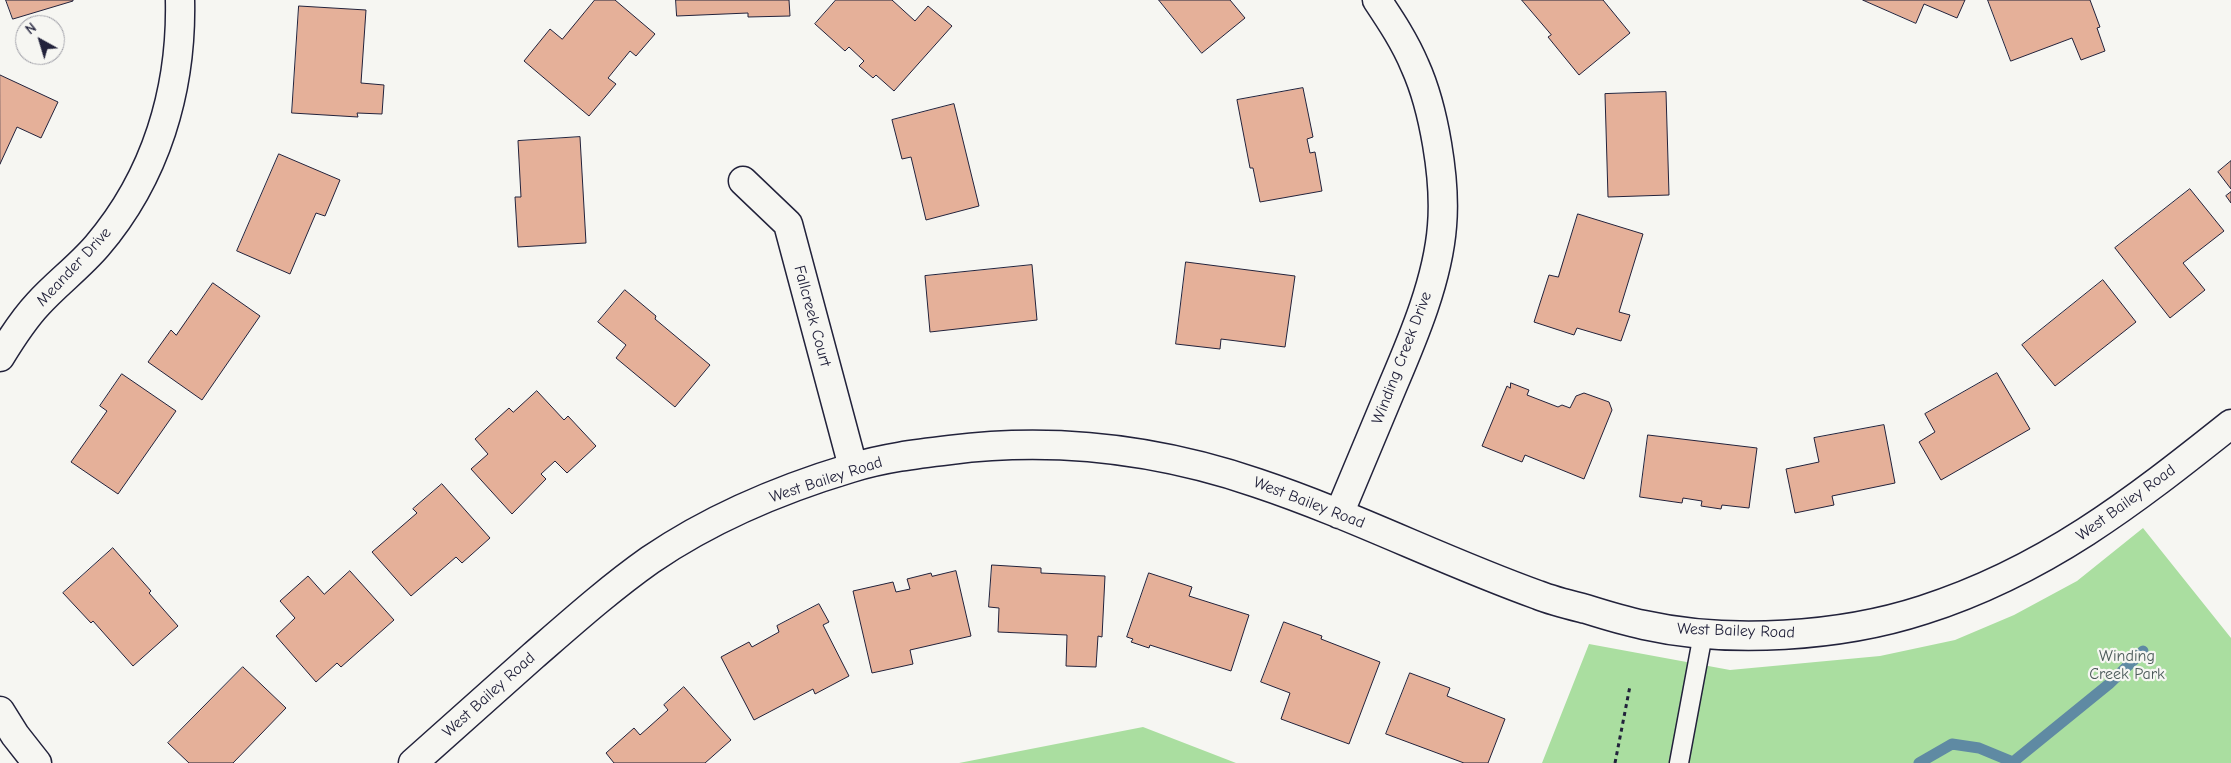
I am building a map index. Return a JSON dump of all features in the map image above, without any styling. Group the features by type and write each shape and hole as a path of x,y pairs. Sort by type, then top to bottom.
{"street":[{"name":"Meander Drive","path":"0,357 37,305 96,246 115,224 148,169 160,139 172,99 178,62 180,0"},
{"name":"Winding Creek Drive","path":"1339,514 1410,346 1434,269 1442,226 1441,167 1416,67 1403,40 1377,0"},
{"name":"Fallcreek Court","path":"743,181 788,224 853,467"},
{"name":"West Bailey Road","path":"413,763 562,630 653,558 702,529 743,508 853,467 887,459 966,448 1044,444 1101,448 1188,462 1257,483 1339,514 1541,597 1645,626 1703,634 1798,634 1841,630 1891,620 1966,595 2001,580 2082,536 2141,495 2231,424"},
{"path":"0,711 37,763"}],"lane":[{"path":"1679,763 1703,634"}],"path":[{"path":"1615,763 1630,686"}],"green space":[{"name":"Winding Creek Park","path":"2143,528 2231,638 2231,763 1542,763 1589,644 1730,670 1880,656 1955,640 2014,615 2077,581"},
{"path":"1143,727 1236,763 959,763"}],"building":[{"path":"6,0 73,0 26,15 15,15 15,18 13,19"},
{"path":"595,0 615,0 655,34 636,56 630,51 608,78 616,84 589,116 524,61 550,29 562,39"},
{"path":"676,0 789,0 790,16 748,17 748,13 677,16"},
{"path":"836,0 892,0 915,21 928,6 952,26 894,91 876,75 873,78 859,66 864,61 849,47 845,51 815,24"},
{"path":"1159,0 1230,0 1245,18 1202,53"},
{"path":"1522,0 1603,0 1630,33 1579,75 1548,37 1551,35"},
{"path":"1863,0 1965,0 1957,18 1924,4 1916,23"},
{"path":"1988,0 2090,0 2100,27 2097,28 2105,51 2081,60 2072,38 2011,61"},
{"path":"299,6 366,10 361,83 384,85 382,114 357,113 358,117 292,113"},
{"path":"0,75 58,102 41,138 17,127 0,164"},
{"path":"1303,88 1313,137 1307,139 1310,153 1315,152 1322,191 1260,202 1253,168 1250,168 1237,100"},
{"path":"1666,92 1669,195 1608,197 1605,94"},
{"path":"954,104 979,206 926,220 911,157 902,159 892,120"},
{"path":"580,137 586,243 518,247 515,197 521,197 518,141"},
{"path":"279,154 340,180 325,216 316,213 290,274 237,251"},
{"path":"2231,161 2231,189 2218,172"},
{"path":"2190,189 2224,231 2183,263 2205,290 2170,318 2115,248"},
{"path":"2231,192 2231,203 2226,196"},
{"path":"1578,214 1643,234 1619,312 1630,315 1621,341 1577,328 1574,335 1534,322 1549,275 1558,277"},
{"path":"1186,262 1295,276 1285,347 1221,339 1220,349 1176,344"},
{"path":"1032,265 1037,320 930,332 925,276"},
{"path":"2103,280 2136,322 2055,386 2022,345"},
{"path":"213,283 260,316 202,400 148,362 171,330 176,335"},
{"path":"625,290 656,316 655,319 710,365 675,407 616,358 626,345 598,322"},
{"path":"1997,373 2030,429 1941,480 1919,442 1935,432 1925,414"},
{"path":"122,374 176,411 118,494 71,462 107,411 100,406"},
{"path":"1511,383 1529,390 1527,395 1558,407 1562,405 1570,408 1576,396 1584,393 1609,402 1612,410 1584,479 1525,455 1522,462 1482,446 1507,386 1510,388"},
{"path":"537,391 564,420 568,416 596,446 567,473 555,461 541,474 546,479 512,514 471,469 488,454 475,439 509,408 513,412"},
{"path":"1884,425 1895,483 1832,496 1834,505 1795,513 1786,469 1819,462 1814,438"},
{"path":"1648,435 1757,448 1749,508 1722,505 1721,509 1701,506 1702,501 1683,498 1682,503 1640,497"},
{"path":"442,484 490,538 462,563 456,557 411,596 372,552 417,513 413,509"},
{"path":"113,548 151,591 149,593 178,626 133,666 93,621 91,623 63,593"},
{"path":"992,565 1041,568 1041,573 1105,576 1102,637 1098,636 1096,667 1066,666 1067,635 998,632 999,608 989,607"},
{"path":"350,571 394,620 341,667 337,663 316,682 276,636 295,618 280,601 308,576 324,594"},
{"path":"956,571 971,636 910,650 913,664 872,673 853,591 893,582 896,592 910,589 907,579 931,573 932,576"},
{"path":"1149,573 1192,587 1189,596 1249,615 1231,671 1150,645 1149,648 1131,642 1133,639 1127,637"},
{"path":"819,604 829,622 823,625 849,676 815,694 813,689 754,720 721,657 749,642 752,647 779,632 777,626"},
{"path":"1284,622 1322,636 1321,639 1380,662 1349,744 1281,719 1290,693 1261,682"},
{"path":"243,667 286,708 233,763 189,763 168,743"},
{"path":"1410,673 1450,688 1447,696 1505,719 1488,763 1464,763 1386,734"},
{"path":"684,687 731,740 705,763 614,763 606,753 634,728 640,735 668,710 664,705"}],"waterway":[{"path":"1919,763 1952,744 1979,748 2013,762 2109,684 2143,651"}]}
